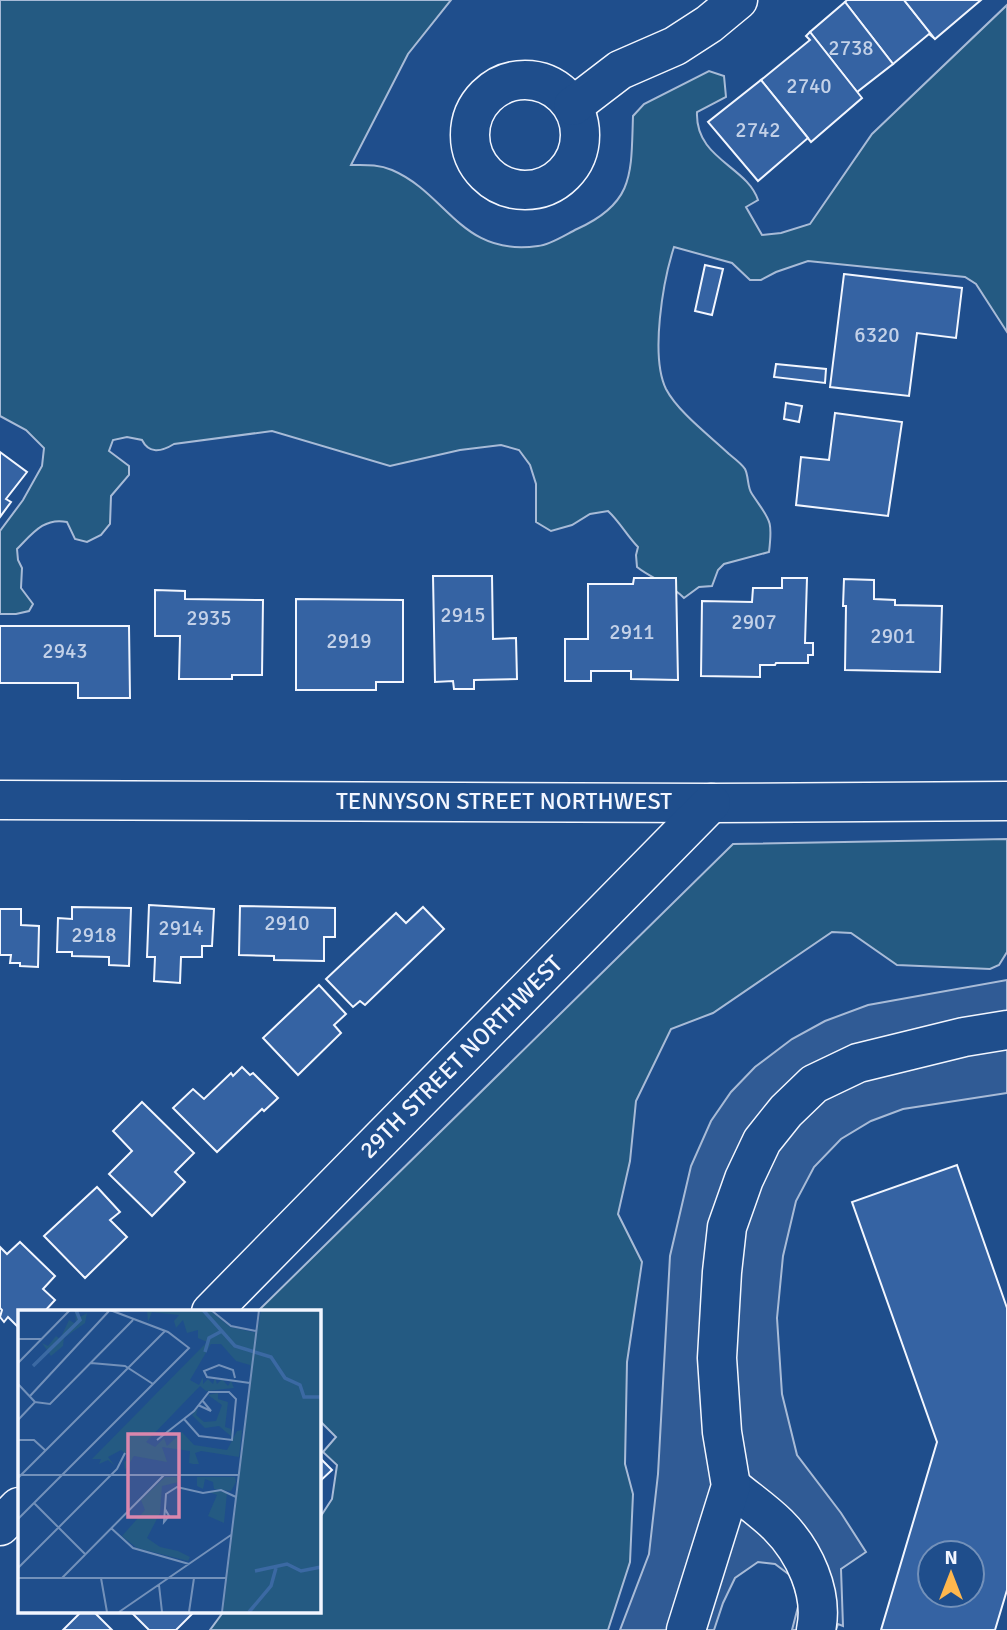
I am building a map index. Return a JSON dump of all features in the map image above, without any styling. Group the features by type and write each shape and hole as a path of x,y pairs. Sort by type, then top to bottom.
{"street":[{"path":"573,106 620,70 675,46 738,0"},
{"name":"TENNYSON STREET NORTHWEST","path":"0,800 711,803 1007,801"},
{"name":"29TH STREET NORTHWEST","path":"212,1310 711,803"},
{"path":"686,1630 731,1486 722,1432 717,1358 722,1272 727,1227 762,1141 786,1111 814,1084 858,1063 964,1037 1007,1030"},
{"path":"731,1486 779,1526 809,1569 819,1615 816,1630"},
{"path":"0,1526 18,1508"}],"shaded area":[{"path":"0,0 451,0 408,54 351,165 377,166 392,170 428,194 473,233 491,242 512,247 547,244 596,219 610,208 620,197 630,170 633,116 644,104 709,71 724,76 726,97 697,112 699,128 704,141 713,152 752,188 758,200 746,207 762,235 781,233 810,224 872,134 1007,5 1007,332 976,284 965,277 808,261 761,280 750,280 732,263 674,247 662,298 659,339 661,375 671,398 686,415 744,467 750,491 769,521 771,533 769,552 724,564 718,570 712,586 699,587 684,598 637,567 638,547 608,511 590,514 572,525 551,531 536,522 536,484 530,465 519,450 501,445 460,450 390,466 272,431 174,444 156,450 148,448 142,440 127,437 113,440 109,451 129,466 129,475 111,496 110,524 101,535 87,542 75,539 67,522 45,524 33,533 17,549 22,568 21,588 33,604 29,611 0,614 0,531 23,500 42,466 44,448 26,430 0,416"},
{"path":"1007,839 1007,952 999,965 990,969 897,965 851,933 832,932 713,1013 671,1029 636,1101 630,1161 618,1214 642,1262 627,1362 625,1464 633,1494 630,1562 608,1630 210,1630 223,1612 320,1612 320,1517 332,1499 337,1465 323,1452 336,1437 320,1421 320,1310 259,1310 733,844"},
{"path":"1007,980 1007,1093 903,1109 871,1121 841,1139 814,1167 796,1201 783,1256 777,1318 782,1394 797,1455 841,1513 866,1552 841,1569 843,1626 838,1624 836,1630 792,1630 799,1603 791,1576 775,1564 758,1562 735,1578 714,1630 620,1630 649,1554 658,1474 670,1256 691,1166 711,1121 731,1092 755,1067 792,1039 825,1021 868,1005"}],"building":[{"path":"904,0 935,39 929,34 893,64 845,2"},
{"path":"904,0 981,0 935,39"},
{"path":"845,2 893,64 857,92 810,32"},
{"path":"810,32 862,98 811,142 761,80 810,40 806,36"},
{"path":"761,80 808,138 758,181 708,122"},
{"path":"705,265 723,269 712,315 695,311"},
{"path":"844,274 962,288 956,338 917,333 909,396 830,387"},
{"path":"776,364 826,369 825,383 774,377"},
{"path":"786,403 802,406 799,422 784,419"},
{"path":"835,413 902,422 888,516 796,505 801,457 829,460"},
{"path":"0,452 27,472 6,499 11,502 0,517"},
{"path":"433,576 492,576 493,639 516,638 517,679 474,680 474,689 454,689 453,681 435,682"},
{"path":"634,578 676,578 678,680 631,679 631,671 591,671 591,681 565,681 565,639 588,639 588,584 633,584"},
{"path":"782,578 807,578 805,643 813,643 813,655 808,655 808,663 760,665 760,677 701,676 702,601 752,602 753,588 782,588"},
{"path":"844,579 874,580 874,599 895,600 895,605 942,606 940,672 845,670"},
{"path":"155,590 185,591 185,599 263,600 262,675 232,675 232,679 179,679 180,636 155,636"},
{"path":"296,599 403,600 403,682 376,682 376,690 296,690"},
{"path":"0,626 129,626 130,698 78,698 78,683 0,683"},
{"path":"149,905 214,909 212,946 202,946 202,957 181,957 180,983 154,981 155,957 147,957"},
{"path":"240,906 335,908 335,937 324,937 324,961 274,960 274,956 239,955"},
{"path":"72,907 131,908 129,966 109,965 109,957 72,956 72,952 57,952 58,918 72,919"},
{"path":"423,907 444,929 365,1005 360,1001 353,1007 326,979 396,913 406,923"},
{"path":"0,909 21,909 21,925 39,926 38,967 10,963 11,955 0,955"},
{"path":"319,985 346,1014 334,1025 341,1033 298,1075 263,1038"},
{"path":"242,1067 250,1075 253,1073 278,1098 264,1111 262,1109 217,1152 173,1108 193,1089 204,1099 231,1073 233,1076"},
{"path":"142,1102 194,1153 175,1172 185,1182 152,1216 109,1174 132,1151 113,1131"},
{"path":"957,1165 1007,1308 1007,1590 995,1630 881,1630 937,1442 852,1202"},
{"path":"97,1187 120,1212 110,1220 127,1237 85,1278 44,1236"},
{"path":"20,1242 55,1276 43,1289 55,1300 46,1310 18,1310 18,1327 8,1317 4,1322 0,1317 0,1247 7,1254"},
{"path":"320,1458 332,1470 320,1481"},
{"path":"81,1612 94,1612 112,1630 63,1630"},
{"path":"131,1612 192,1614 176,1630 149,1630"}]}
